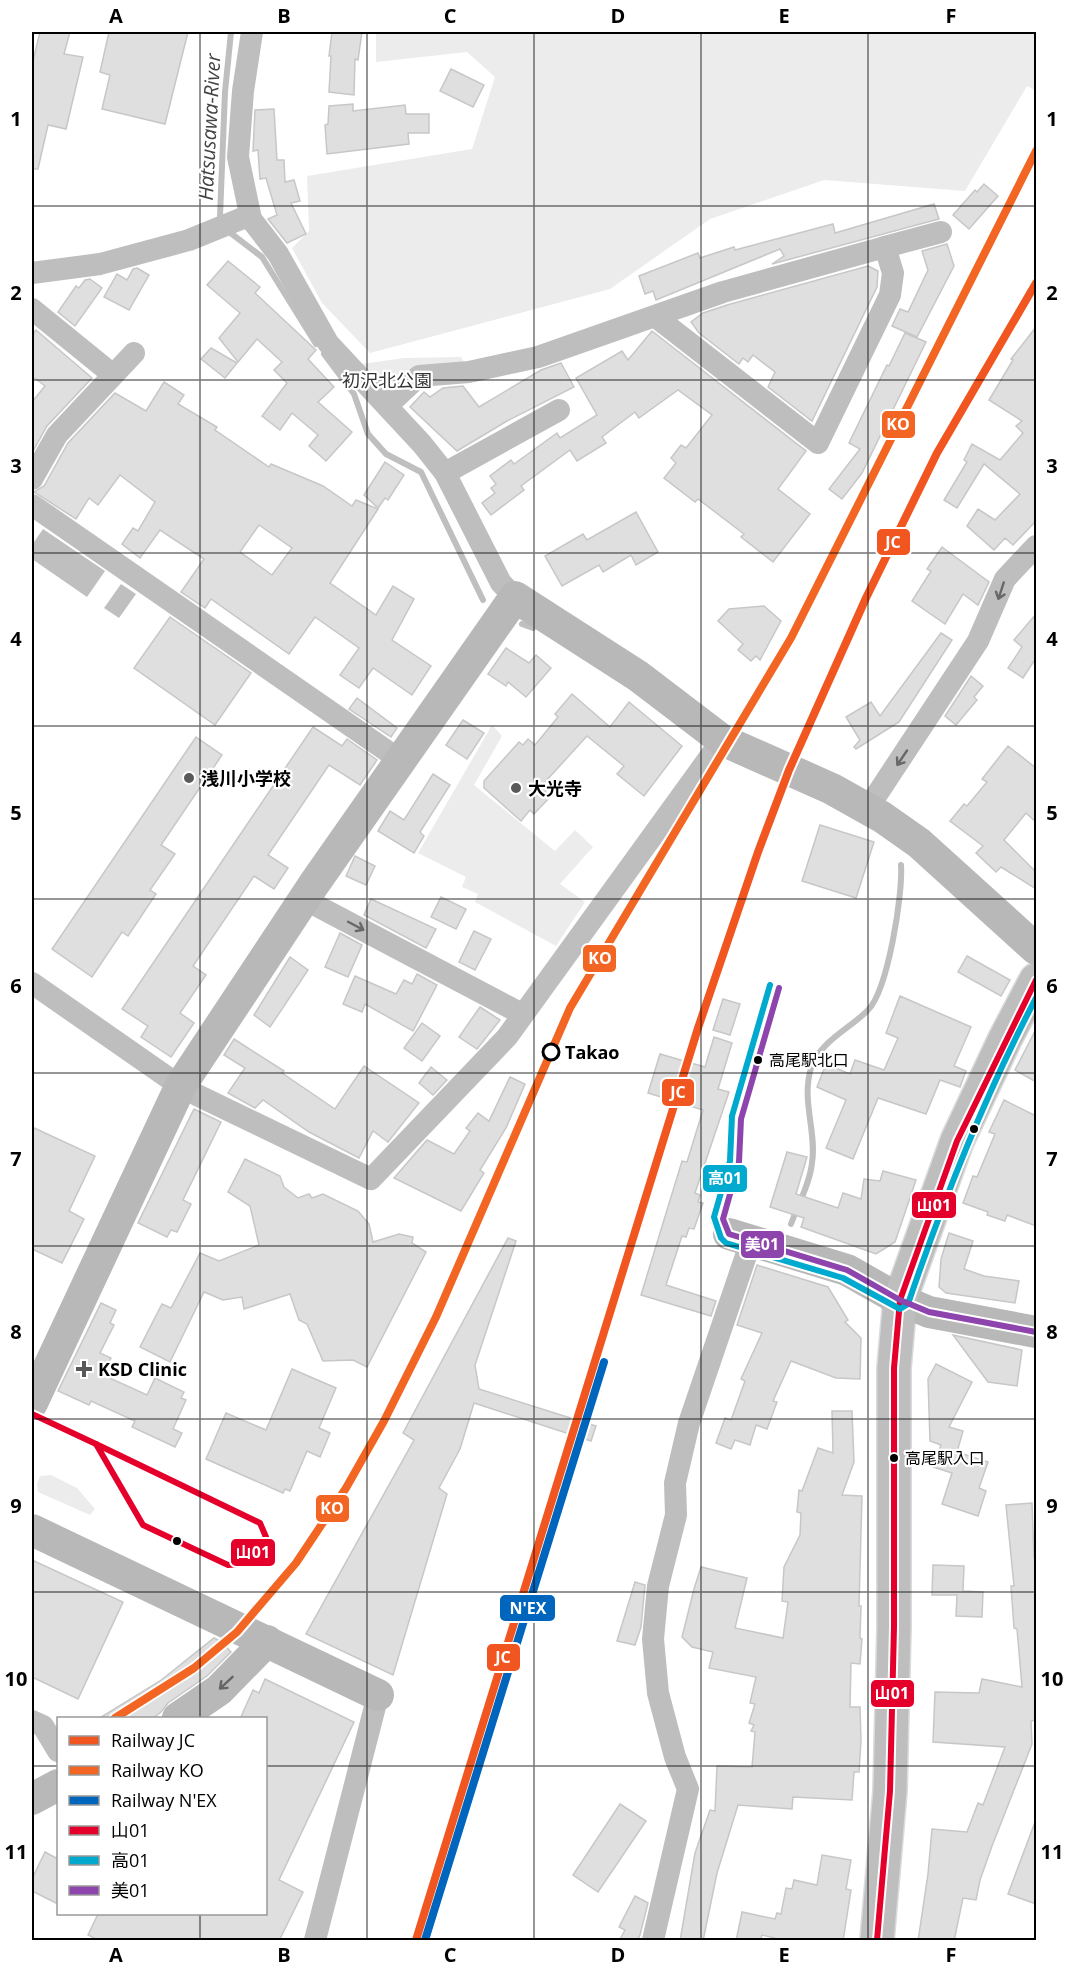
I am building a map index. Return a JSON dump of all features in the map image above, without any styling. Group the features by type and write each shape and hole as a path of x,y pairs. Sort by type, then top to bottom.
{"highway":[{"path":"877,1941 891,1779 894,1368 900,1300 957,1141 1005,1039 1036,980"}],"street":[{"path":"252,32 243,91 238,157 247,218 278,254 328,343 445,473 501,583 514,597 638,676 722,740 868,808 919,843 1036,950"},
{"path":"32,273 100,264 189,240 247,218"},
{"path":"387,406 419,376 469,372 538,357 723,292 941,232"},
{"path":"656,317 818,443 890,295 893,273 885,248"},
{"path":"32,309 112,374"},
{"path":"32,479 57,435 112,374 135,353"},
{"path":"445,473 559,410"},
{"path":"32,505 400,760"},
{"path":"868,808 978,641 1005,579 1036,546"},
{"path":"32,1403 40,1365 181,1085 304,899 514,597"},
{"path":"32,983 181,1085 371,1179 483,1064 722,740"},
{"path":"304,899 522,1014"},
{"path":"653,1941 688,1789 675,1757 658,1693 653,1639 658,1586 676,1515 678,1473 689,1423 718,1369 740,1238 847,1270 900,1300 929,1312 1032,1331"},
{"path":"32,1530 378,1695 315,1941"},
{"path":"181,1717 219,1690 267,1641"},
{"path":"32,1721 43,1726 57,1750"},
{"path":"32,1799 57,1786"}],"green space":[{"path":"376,32 1036,32 1036,91 1027,86 965,191 824,180 710,219 610,289 370,353 322,303 292,248 309,231 307,176 472,149 495,77 467,52 376,62"},
{"name":"初沢北公園","path":"461,357 469,372 419,376 387,406 348,366 404,358"},
{"path":"492,725 502,736 474,785 555,851 575,830 593,847 560,884 585,902 556,946 475,902 478,894 462,887 466,877 418,853"},
{"path":"51,1475 77,1488 95,1509 90,1515 38,1492 37,1484 40,1476"}],"shaded area":[{"path":"43,529 105,571 87,597 32,559 32,545"},
{"path":"121,584 136,594 119,618 104,608"}],"building":[{"path":"40,32 70,32 64,54 83,57 66,129 48,125 38,169 32,169 32,65"},
{"path":"109,32 188,32 165,124 102,109 110,75 100,72"},
{"path":"332,32 362,32 358,60 355,59 354,95 329,92"},
{"path":"451,69 484,85 473,107 440,91"},
{"path":"353,104 353,111 405,105 406,114 429,114 429,133 408,133 409,144 327,154 325,125 328,124 329,106"},
{"path":"274,109 277,160 284,160 285,182 294,180 300,201 291,203 306,234 287,243 268,219 277,215 266,178 260,179 258,150 253,151 255,110"},
{"path":"984,184 998,196 969,229 953,215 975,190 977,192"},
{"path":"934,204 939,219 772,264 784,256 780,249 656,300 653,291 645,294 639,276 698,253 700,258 734,247 735,250 833,224 835,233"},
{"path":"947,244 954,266 917,337 892,326 900,309 908,312 928,270 922,251"},
{"path":"228,261 260,287 255,293 316,350 308,359 334,387 318,402 352,432 326,461 309,446 318,435 292,413 280,430 262,416 287,383 274,370 282,362 257,339 238,362 219,338 240,313 207,285"},
{"path":"868,266 878,271 877,287 812,421 768,387 775,372 753,355 748,362 743,358 739,364 699,333 691,322 703,313 727,305"},
{"path":"137,268 149,275 129,310 104,297 117,274 127,280 133,269"},
{"path":"90,279 102,288 75,326 58,312 76,286 79,288 85,280"},
{"path":"1036,327 1036,521 1013,545 1005,538 994,550 967,526 978,509 995,520 1020,494 984,464 957,508 944,500 967,462 964,460 972,444 1000,460 1023,433 1016,426 1022,421 989,400 1013,360 1011,359"},
{"path":"36,330 92,378 47,426 32,453 32,402 45,386 32,376 32,335"},
{"path":"652,331 806,451 778,489 810,514 773,562 741,537 744,534 698,499 695,502 664,478 676,463 671,458 681,445 686,448 712,415 678,390 639,418 635,412 602,437 606,443 577,461 570,450 521,486 524,490 491,515 482,503 495,493 491,488 496,484 490,476 511,460 514,464 557,433 560,438 597,415 576,378 622,351 628,360"},
{"path":"905,333 926,342 862,473 842,499 829,489 860,449 849,443"},
{"path":"211,348 237,363 225,378 201,359"},
{"path":"561,363 574,387 507,421 457,451 410,407 424,392 430,397 443,388 463,386 479,407 541,370"},
{"path":"164,382 184,395 178,404 217,427 215,430 269,467 271,464 323,486 352,506 356,500 378,509 330,583 376,615 393,586 414,599 392,640 431,666 412,695 373,668 359,688 340,675 359,648 315,617 289,654 211,599 205,608 181,592 204,559 160,530 140,558 122,544 133,528 138,531 155,502 120,475 98,505 89,498 76,519 34,492 44,486 68,443 115,393 146,411","holes":["259,525 292,548 272,575 240,552"]},
{"path":"385,462 404,475 388,500 385,498 378,508 364,495"},
{"path":"636,512 658,552 636,565 631,555 603,572 599,565 562,586 545,556 583,534 587,540"},
{"path":"942,547 989,582 978,605 963,594 945,624 912,601 931,571 927,569"},
{"path":"764,606 781,621 760,660 756,656 751,661 738,650 743,644 718,621 729,609"},
{"path":"1036,614 1036,658 1023,678 1008,668 1022,647 1014,640"},
{"path":"170,617 251,673 215,725 134,668"},
{"path":"941,633 952,640 899,722 856,749 854,747 860,740 846,717 871,702 880,716"},
{"path":"506,648 529,663 536,655 551,668 526,697 508,682 506,686 488,674"},
{"path":"971,676 983,686 974,697 977,700 956,725 945,716"},
{"path":"572,694 610,727 629,702 682,746 644,796 617,774 624,766 587,736 546,781 550,785 545,792 550,797 534,814 530,810 521,821 484,788 484,781 519,742 523,745 528,739 535,745 558,717 555,714"},
{"path":"357,698 397,728 391,737 349,709"},
{"path":"463,720 484,733 467,759 446,745"},
{"path":"313,727 342,746 347,739 377,760 360,785 329,765 268,855 288,868 274,889 254,876 193,966 206,975 180,1013 194,1023 171,1057 141,1037 148,1026 122,1009"},
{"path":"196,737 222,755 161,845 175,854 150,890 156,894 128,936 122,932 92,977 52,949"},
{"path":"1008,746 1036,768 1036,822 1026,813 1004,840 1036,872 1036,889 1001,867 996,872 976,853 983,846 950,821 964,804 967,806 987,782 982,779"},
{"path":"433,774 450,785 420,832 424,836 414,853 378,831 390,811 404,820"},
{"path":"820,825 874,842 856,898 802,881"},
{"path":"355,856 375,866 366,885 346,876"},
{"path":"441,897 466,909 456,929 431,917"},
{"path":"371,899 436,929 426,948 364,915"},
{"path":"474,931 491,939 475,970 459,962"},
{"path":"340,933 362,945 348,977 325,967"},
{"path":"967,956 1010,980 1001,996 958,972"},
{"path":"290,957 308,970 270,1027 254,1015"},
{"path":"417,974 437,985 413,1031 365,1004 362,1012 343,1004 355,976 396,994 404,980 412,984"},
{"path":"900,996 971,1027 954,1066 966,1071 960,1087 940,1080 926,1114 878,1098 853,1159 826,1148 846,1100 817,1087 826,1064 850,1074 855,1060 884,1070 898,1038 886,1033"},
{"path":"723,999 740,1004 730,1035 713,1030"},
{"path":"480,1007 500,1020 477,1049 459,1037"},
{"path":"422,1023 440,1036 422,1061 404,1048"},
{"path":"1036,1029 1036,1082 1015,1070"},
{"path":"714,1037 732,1043 718,1089 729,1092 695,1193 700,1195 698,1202 703,1203 694,1229 689,1228 686,1237 682,1236 666,1285 716,1301 711,1316 641,1295 682,1161 687,1162 703,1110 648,1093 660,1054 705,1067"},
{"path":"234,1039 284,1071 282,1073 335,1109 364,1066 419,1103 388,1142 373,1131 359,1158 309,1132 263,1100 255,1108 228,1093 245,1068 224,1055"},
{"path":"431,1067 447,1080 433,1095 419,1083"},
{"path":"510,1077 525,1084 506,1128 480,1170 484,1173 461,1211 394,1178 427,1140 454,1154 470,1131 466,1128 478,1113 489,1121"},
{"path":"1004,1100 1036,1116 1036,1226 1007,1215 1005,1221 963,1203 973,1176 977,1177 995,1134 989,1132"},
{"path":"194,1109 221,1122 183,1200 191,1204 177,1232 171,1230 167,1237 138,1223"},
{"path":"32,1127 95,1156 69,1211 84,1219 62,1263 32,1249"},
{"path":"787,1152 807,1157 796,1194 838,1208 843,1193 861,1199 864,1179 880,1181 883,1171 916,1180 895,1242 876,1254 801,1227 804,1218 770,1207"},
{"path":"245,1159 280,1176 284,1187 298,1198 309,1194 312,1198 323,1194 358,1211 369,1224 373,1242 399,1234 413,1237 412,1243 426,1252 367,1367 353,1360 323,1361 307,1324 299,1320 290,1294 244,1309 242,1297 223,1300 204,1292 170,1362 140,1347 162,1304 171,1308 200,1253 219,1261 259,1245 250,1206 228,1192"},
{"path":"949,1233 973,1241 964,1269 984,1276 1019,1281 1015,1303 946,1293 939,1287 941,1259"},
{"path":"508,1238 516,1241 475,1365 479,1389 596,1426 591,1441 474,1403 460,1449 439,1488 447,1494 393,1675 306,1634 414,1440 403,1433"},
{"path":"757,1265 828,1287 848,1320 845,1322 861,1338 860,1379 836,1378 791,1361 773,1401 777,1402 767,1429 756,1425 750,1445 735,1440 731,1449 716,1443 725,1418 731,1420 745,1381 741,1379 762,1333 737,1325"},
{"path":"101,1303 116,1310 110,1323 114,1325 100,1353 111,1358 103,1375 147,1395 155,1378 184,1392 181,1398 186,1400 173,1429 182,1433 175,1447 132,1427 135,1421 91,1401 89,1405 58,1391"},
{"path":"953,1335 1022,1350 1017,1386 988,1382"},
{"path":"936,1364 972,1382 949,1427 963,1431 957,1452 988,1462 979,1488 986,1491 978,1516 942,1504 952,1473 933,1467 941,1445 930,1441 928,1379"},
{"path":"292,1369 336,1388 319,1428 330,1433 320,1457 307,1451 290,1491 285,1489 283,1493 206,1459 226,1413 266,1430"},
{"path":"832,1411 852,1411 854,1462 842,1495 862,1496 859,1606 861,1606 860,1638 862,1639 860,1664 851,1663 850,1707 860,1707 861,1740 859,1772 854,1772 852,1800 793,1797 792,1809 738,1805 717,1873 703,1941 680,1941 695,1853 710,1810 715,1811 717,1766 752,1767 755,1732 751,1731 754,1725 749,1723 755,1704 750,1703 756,1677 709,1668 713,1652 692,1647 682,1637 694,1589 701,1567 747,1578 735,1628 783,1638 788,1602 782,1601 784,1567 800,1535 801,1513 797,1512 799,1490 802,1491 818,1448 833,1453"},
{"path":"1032,1503 1034,1557 1036,1556 1036,1720 1031,1721 1032,1744 992,1846 980,1880 976,1900 963,1898 954,1941 918,1941 932,1829 967,1832 978,1803 983,1805 1005,1747 933,1742 935,1692 979,1693 982,1679 1022,1687 1017,1629 1014,1628 1011,1586 1014,1586 1006,1505"},
{"path":"32,1560 123,1602 78,1699 32,1677"},
{"path":"933,1565 964,1566 963,1591 983,1592 982,1617 956,1616 957,1595 932,1595"},
{"path":"635,1582 645,1585 641,1627 635,1645 617,1641"},
{"path":"214,1638 222,1642 231,1652 207,1676 168,1703 155,1717 101,1717 160,1681"},
{"path":"265,1679 354,1722 279,1880 303,1892 279,1941 100,1941 88,1935 98,1915 267,1915 267,1717 241,1717 253,1690 259,1693"},
{"path":"620,1804 646,1821 598,1892 573,1875"},
{"path":"1036,1822 1036,1904 1008,1894"},
{"path":"45,1852 57,1858 57,1904 32,1891 32,1879"},
{"path":"822,1855 851,1860 846,1889 851,1890 843,1941 787,1941 762,1935 760,1941 736,1941 742,1912 775,1919 777,1913 781,1914 786,1888 792,1889 794,1880 817,1885"},
{"path":"635,1896 648,1903 640,1935 637,1941 619,1941 625,1930 619,1927"}],"waterway":[{"name":"Hatsusawa-River","path":"223,222 220,216 225,92 231,32"},
{"name":"Hatsusawa-River","path":"228,231 262,257 316,344"},
{"name":"Hatsusawa-River","path":"324,354 354,394 368,434 386,454 421,472 483,600"},
{"name":"Hatsusawa-River","path":"522,624 533,628"},
{"name":"Hatsusawa-River","path":"791,1224 811,1171 813,1140 808,1104 808,1080 811,1068 821,1050 861,1017 875,999 882,983 893,941 900,897 901,865"}],"rail line":[{"name":"KO","path":"117,1717 194,1668 237,1632 296,1563 346,1488 384,1421 436,1317 570,1008 791,638 1036,151"},
{"name":"JC","path":"416,1940 698,1028 758,852 789,770 866,598 937,453 1036,283"},
{"name":"N'EX","path":"425,1940 604,1362"}],"transit line":[{"name":"山01","path":"877,1940 890,1791 894,1627 894,1368 900,1300 957,1141 1036,980"},
{"name":"高01","path":"770,985 732,1116 730,1161 714,1217 721,1238 726,1243 843,1278 900,1309 908,1304 966,1148 999,1073 1036,998"},
{"name":"美01","path":"779,988 741,1119 739,1162 723,1219 729,1234 847,1270 900,1300 929,1312 1036,1332"},
{"name":"山01","path":"32,1414 96,1444"},
{"name":"山01","path":"96,1444 260,1523 266,1537 243,1564 228,1565 143,1525 96,1444"}],"place":[{"name":"浅川小学校","path":"189,778"},
{"name":"大光寺","path":"516,788"},
{"name":"Takao","path":"551,1052"},
{"name":"高尾駅北口","path":"758,1060"},
{"name":"KSD Clinic","path":"84,1369"},
{"name":"高尾駅入口","path":"894,1458"}]}
